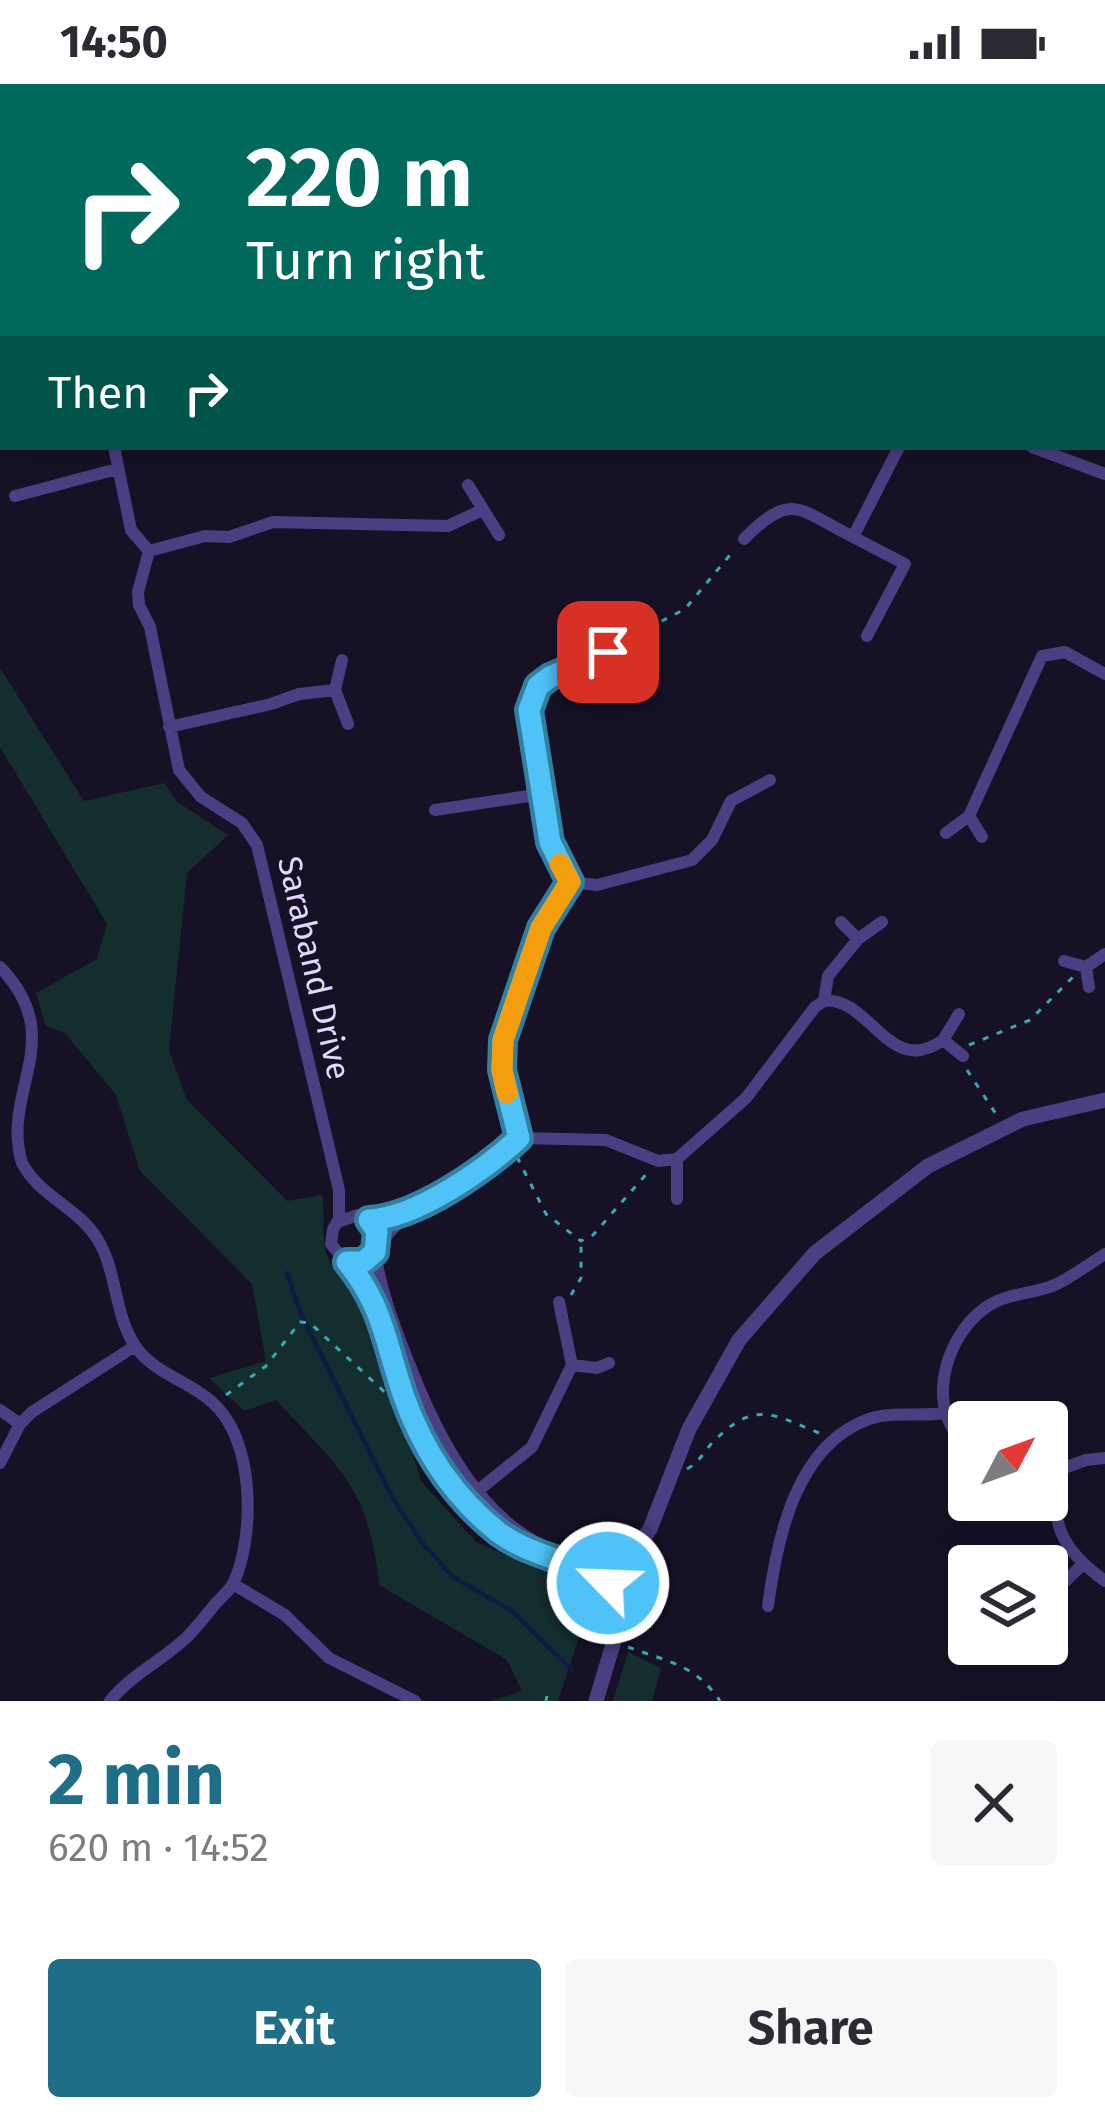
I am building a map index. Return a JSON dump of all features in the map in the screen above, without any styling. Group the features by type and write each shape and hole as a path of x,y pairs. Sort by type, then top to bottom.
{"street":[{"path":"114,450 131,530 149,551 205,536 229,537 273,522 448,526 482,510"},
{"path":"853,538 897,450"},
{"path":"1040,450 1105,474"},
{"path":"15,496 117,470"},
{"path":"468,484 499,535"},
{"path":"745,539 767,515 790,508 905,564 867,636"},
{"name":"Saraband Drive","path":"149,551 139,605 150,627 179,770 188,785 242,823 257,845 339,1190 338,1222"},
{"path":"570,882 550,842 529,710 532,697 550,677 625,642"},
{"path":"946,832 969,816 1042,656 1065,652 1105,674"},
{"path":"342,660 335,690 348,724"},
{"path":"169,727 299,694 335,690"},
{"path":"570,882 597,884 692,860 712,840 730,801 770,781"},
{"path":"435,810 542,794"},
{"path":"969,816 982,837"},
{"path":"515,1141 502,1070 503,1040 541,928 570,882"},
{"path":"841,922 858,939"},
{"path":"824,1001 828,976 858,939 882,922"},
{"path":"1064,962 1086,968 1105,955"},
{"path":"0,967 18,989 30,1034 10,1105 14,1144 34,1180 80,1217 101,1244 135,1346 215,1404 238,1443 248,1483 233,1584 186,1638 110,1701"},
{"path":"1086,968 1088,987"},
{"path":"347,1262 363,1262 408,1212 498,1159 515,1141 606,1141 658,1161 677,1159 746,1098 815,1006 824,1001 844,1004 907,1050 923,1050 943,1040 958,1015"},
{"path":"943,1040 960,1053"},
{"path":"596,1701 629,1602 652,1594 656,1586 649,1561 650,1529 689,1429 739,1340 815,1252 928,1166 1023,1119 1105,1100"},
{"path":"677,1159 677,1199"},
{"name":"Saraband Drive","path":"339,1190 363,1218"},
{"path":"408,1212 338,1222 332,1244 373,1295 404,1397 425,1445 464,1502 503,1536 584,1569 629,1602"},
{"path":"363,1218 377,1231 383,1296 430,1419 477,1492 490,1507 546,1546 594,1562 624,1557 649,1561"},
{"path":"948,1420 943,1383 970,1322 1009,1296 1055,1285 1105,1254"},
{"path":"464,1502 532,1447 572,1365 559,1301"},
{"path":"0,1463 20,1424 45,1401 135,1346"},
{"path":"572,1365 597,1368 610,1363"},
{"path":"0,1410 20,1424"},
{"path":"768,1606 783,1526 803,1481 835,1439 872,1418 944,1413"},
{"path":"1068,1466 1105,1458"},
{"path":"1055,1521 1082,1564 1105,1581"},
{"path":"608,1583 610,1567 650,1529"},
{"path":"1068,1578 1082,1564"},
{"path":"233,1584 285,1615 329,1658 415,1701"}],"path":[{"path":"625,642 685,608 726,560"},
{"path":"999,1118 981,1085 959,1060 962,1046 979,1044 1030,1020 1086,968"},
{"path":"515,1141 546,1214 580,1241 581,1278 574,1293 559,1301"},
{"path":"580,1241 593,1235 658,1161"},
{"path":"215,1404 266,1366 300,1322 310,1323 396,1402"},
{"path":"686,1470 720,1436 755,1412 835,1439"},
{"path":"627,1646 691,1668 720,1701"}],"green space":[{"path":"0,668 84,801 165,783 176,801 228,835 187,873 169,1050 187,1100 287,1201 322,1195 327,1254 368,1308 421,1481 476,1542 593,1594 558,1701 492,1701 522,1691 507,1660 379,1585 368,1524 334,1463 276,1400 244,1411 209,1378 266,1361 252,1284 140,1171 116,1095 65,1033 46,1026 36,993 97,959 107,924 0,747"},
{"path":"628,1652 661,1668 652,1701 613,1701"}],"waterway":[{"path":"287,1273 300,1312 390,1493 420,1540 453,1577 512,1611 572,1670"}],"slow traffic":[{"path":"507,1093 503,1040 541,928 570,882 560,864"}],"route":[{"path":"608,652 550,677 538,686 529,710 550,842 570,882 541,928 503,1040 502,1070 519,1138 498,1159 408,1212 369,1220 379,1238 375,1252 363,1262 347,1262 373,1295 404,1397 425,1445 464,1502 524,1548 584,1569 608,1583"}]}
